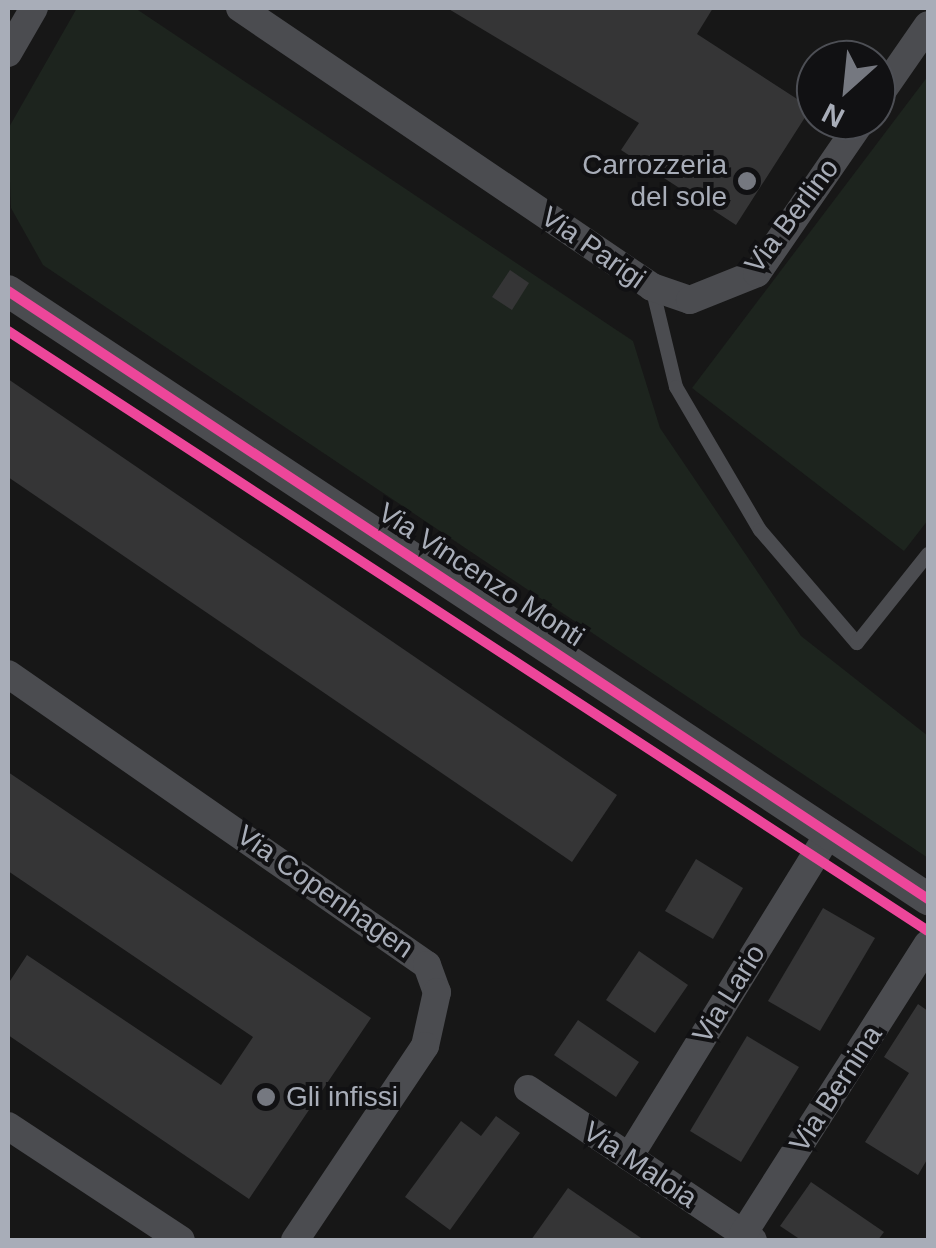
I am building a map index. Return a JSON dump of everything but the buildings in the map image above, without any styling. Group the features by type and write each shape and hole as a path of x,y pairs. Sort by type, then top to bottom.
{"street":[{"path":"8,52 34,8"},
{"name":"Via Parigi","path":"240,8 652,287"},
{"path":"896,71 928,25"},
{"name":"Via Berlino","path":"652,287 690,300 756,273 848,140"},
{"name":"Via Vincenzo Monti","path":"8,291 928,899"},
{"name":"Via Copenhagen","path":"8,674 427,965 437,992 425,1046 295,1240"},
{"name":"Via Lario","path":"629,1157 830,832"},
{"name":"Via Bernina","path":"748,1237 928,944"},
{"name":"Via Maloia","path":"528,1089 748,1237"},
{"path":"8,1126 174,1236"}],"lane":[{"name":"Via Parigi","path":"652,287 676,387 760,530 857,643 928,554"}],"shaded area":[{"path":"77,8 135,8 633,341 660,428 801,636 928,736 928,858 43,265 11,208 8,129"},
{"path":"928,76 928,520 904,551 692,388 880,140 896,140 896,118"}],"cycle path":[{"path":"8,291 928,899"},
{"path":"8,331 928,931"}],"place":[{"name":"Carrozzeria del sole","path":"747,181"},
{"name":"Gli infissi","path":"266,1097"}]}
